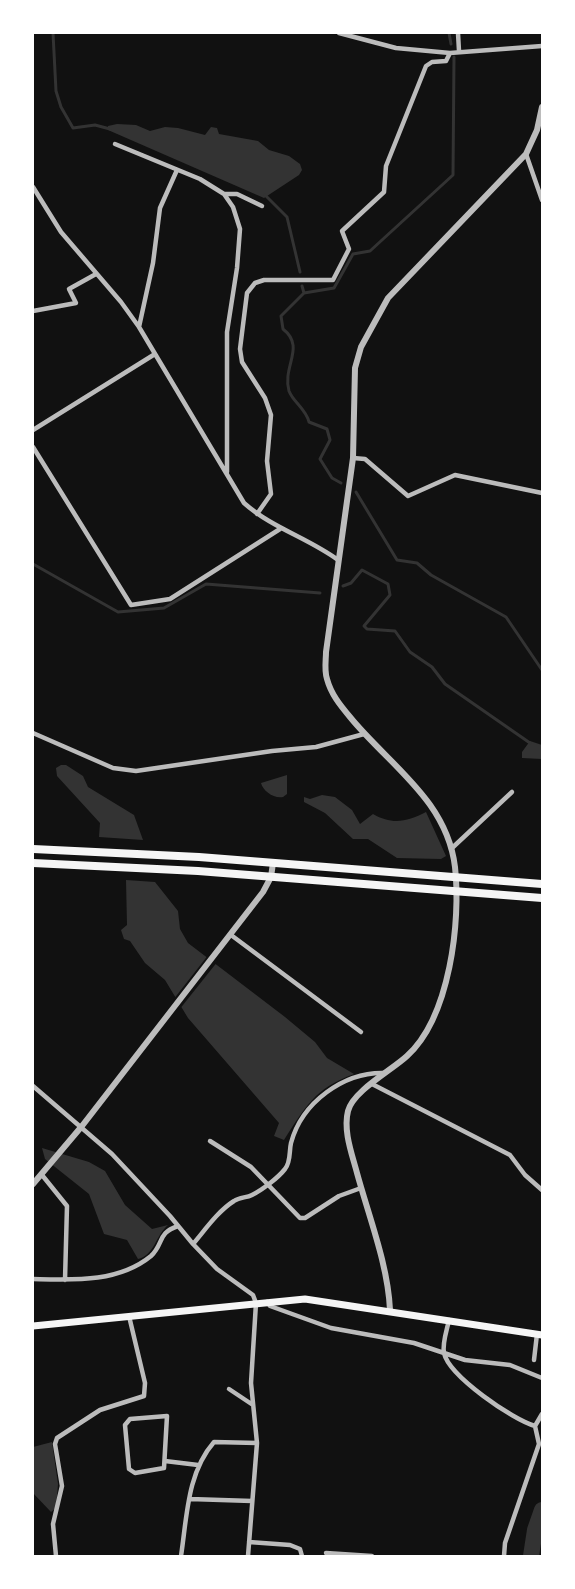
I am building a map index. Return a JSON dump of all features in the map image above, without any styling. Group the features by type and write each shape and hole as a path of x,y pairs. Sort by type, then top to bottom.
{"highway":[{"path":"33,849 103,851 542,884"},
{"path":"33,863 100,865 542,898"}],"main road":[{"path":"33,1326 267,1301 317,1299 539,1334"}],"street":[{"path":"339,33 396,48 450,53 542,46"},
{"path":"458,33 459,51"},
{"path":"257,514 271,494 267,461 271,415 265,398 242,362 241,339 247,293 255,283 264,280 333,280 349,249 342,231 384,192 386,166 426,66 432,62 446,61 450,53"},
{"path":"390,1310 349,1142 347,1116 351,1103 415,1047 445,987 455,877 451,849 441,821 427,798 364,734 332,694 326,676 338,560 352,458 355,368 374,321 388,298 526,154 539,129 542,107"},
{"path":"116,144 200,179 224,194 233,207 240,229 237,268 226,332 227,474"},
{"path":"526,154 542,200"},
{"path":"139,327 153,263 160,208 177,170"},
{"path":"33,187 61,232 121,302 139,327 244,503 280,529 322,548 338,560"},
{"path":"224,194 237,194 262,206"},
{"path":"33,311 76,303 69,289 96,274"},
{"path":"33,430 155,354"},
{"path":"33,447 131,605 170,599 280,529"},
{"path":"352,458 365,459 408,496 455,475 542,493"},
{"path":"33,734 74,754 113,768 136,771 272,751 316,747 364,734"},
{"path":"451,849 512,792"},
{"path":"33,1184 70,1142 231,935 263,892 271,877 273,863"},
{"path":"231,935 361,1032"},
{"path":"192,1244 227,1207 266,1185 285,1169 291,1142 300,1123 322,1095 341,1082 365,1073 385,1073"},
{"path":"372,1084 510,1155 525,1176 542,1190"},
{"path":"33,1086 82,1126 119,1162 217,1269 253,1295 256,1303 251,1365 258,1443 249,1556"},
{"path":"210,1141 251,1167 300,1218 305,1218 339,1196 361,1188"},
{"path":"44,1173 67,1206 65,1280"},
{"path":"33,1280 101,1278 140,1263 158,1248 162,1236 168,1230 178,1226"},
{"path":"267,1301 270,1306 308,1322 444,1351 465,1360 510,1365 542,1378"},
{"path":"56,1556 53,1524 62,1486 55,1444 57,1438 100,1410 144,1396 145,1383 129,1316"},
{"path":"449,1320 444,1351 449,1363 482,1396 522,1422 535,1425"},
{"path":"534,1360 539,1334"},
{"path":"229,1389 253,1405"},
{"path":"504,1556 505,1543 539,1444 535,1425 542,1414"},
{"path":"167,1416 165,1461 164,1468 157,1470 135,1473 129,1469 125,1425 130,1419 167,1416"},
{"path":"181,1556 192,1481 198,1465 214,1442 258,1443"},
{"path":"165,1461 198,1465"},
{"path":"190,1499 252,1502"},
{"path":"249,1542 291,1545 300,1549 302,1556"},
{"path":"326,1553 372,1556"}],"shaded area":[{"path":"136,125 150,131 165,127 178,128 205,135 211,127 217,128 219,134 258,141 269,150 289,156 300,164 302,170 299,175 264,198 108,130 108,126"},
{"path":"530,741 542,745 542,759 522,758 522,752"},
{"path":"66,765 83,776 88,787 134,815 143,840 99,837 100,823 57,776 56,768"},
{"path":"287,775 287,794 283,797 269,794 261,783"},
{"path":"322,795 335,797 352,810 360,824 373,814 387,820 400,821 426,812 446,856 441,859 397,858 368,839 353,839 325,813 304,802 304,797 310,799"},
{"path":"126,880 155,882 178,911 180,929 188,943 285,1017 315,1042 327,1058 354,1074 329,1086 312,1100 284,1140 274,1136 279,1123 188,1018 165,980 145,963 130,941 124,939 121,930 127,925"},
{"path":"42,1148 89,1162 105,1171 125,1205 152,1229 168,1225 148,1254 138,1259 127,1240 104,1234 89,1194 45,1159"},
{"path":"52,1442 58,1484 56,1508 51,1512 33,1493 33,1447"}],"pier":[{"path":"209,954 218,961 179,1010 173,1000"}],"waterway":[{"path":"53,33 56,91 61,107 73,128 95,125 110,129"},
{"path":"449,33 451,44"},
{"path":"304,293 334,288 353,254 370,251 453,175 454,57"},
{"path":"265,195 287,217 300,272"},
{"path":"302,286 304,293 281,316 283,329 293,343 288,373 289,391 309,422 327,429 330,440 320,459 332,478 341,483"},
{"path":"356,492 397,560 417,563 431,575 506,617 542,670"},
{"path":"33,564 118,612 164,608 206,584 320,593"},
{"path":"343,586 351,583 362,570 388,584 390,595 364,626 367,629 395,631 410,652 432,667 445,684 530,743"},
{"path":"531,1556 535,1530 542,1510"}]}
